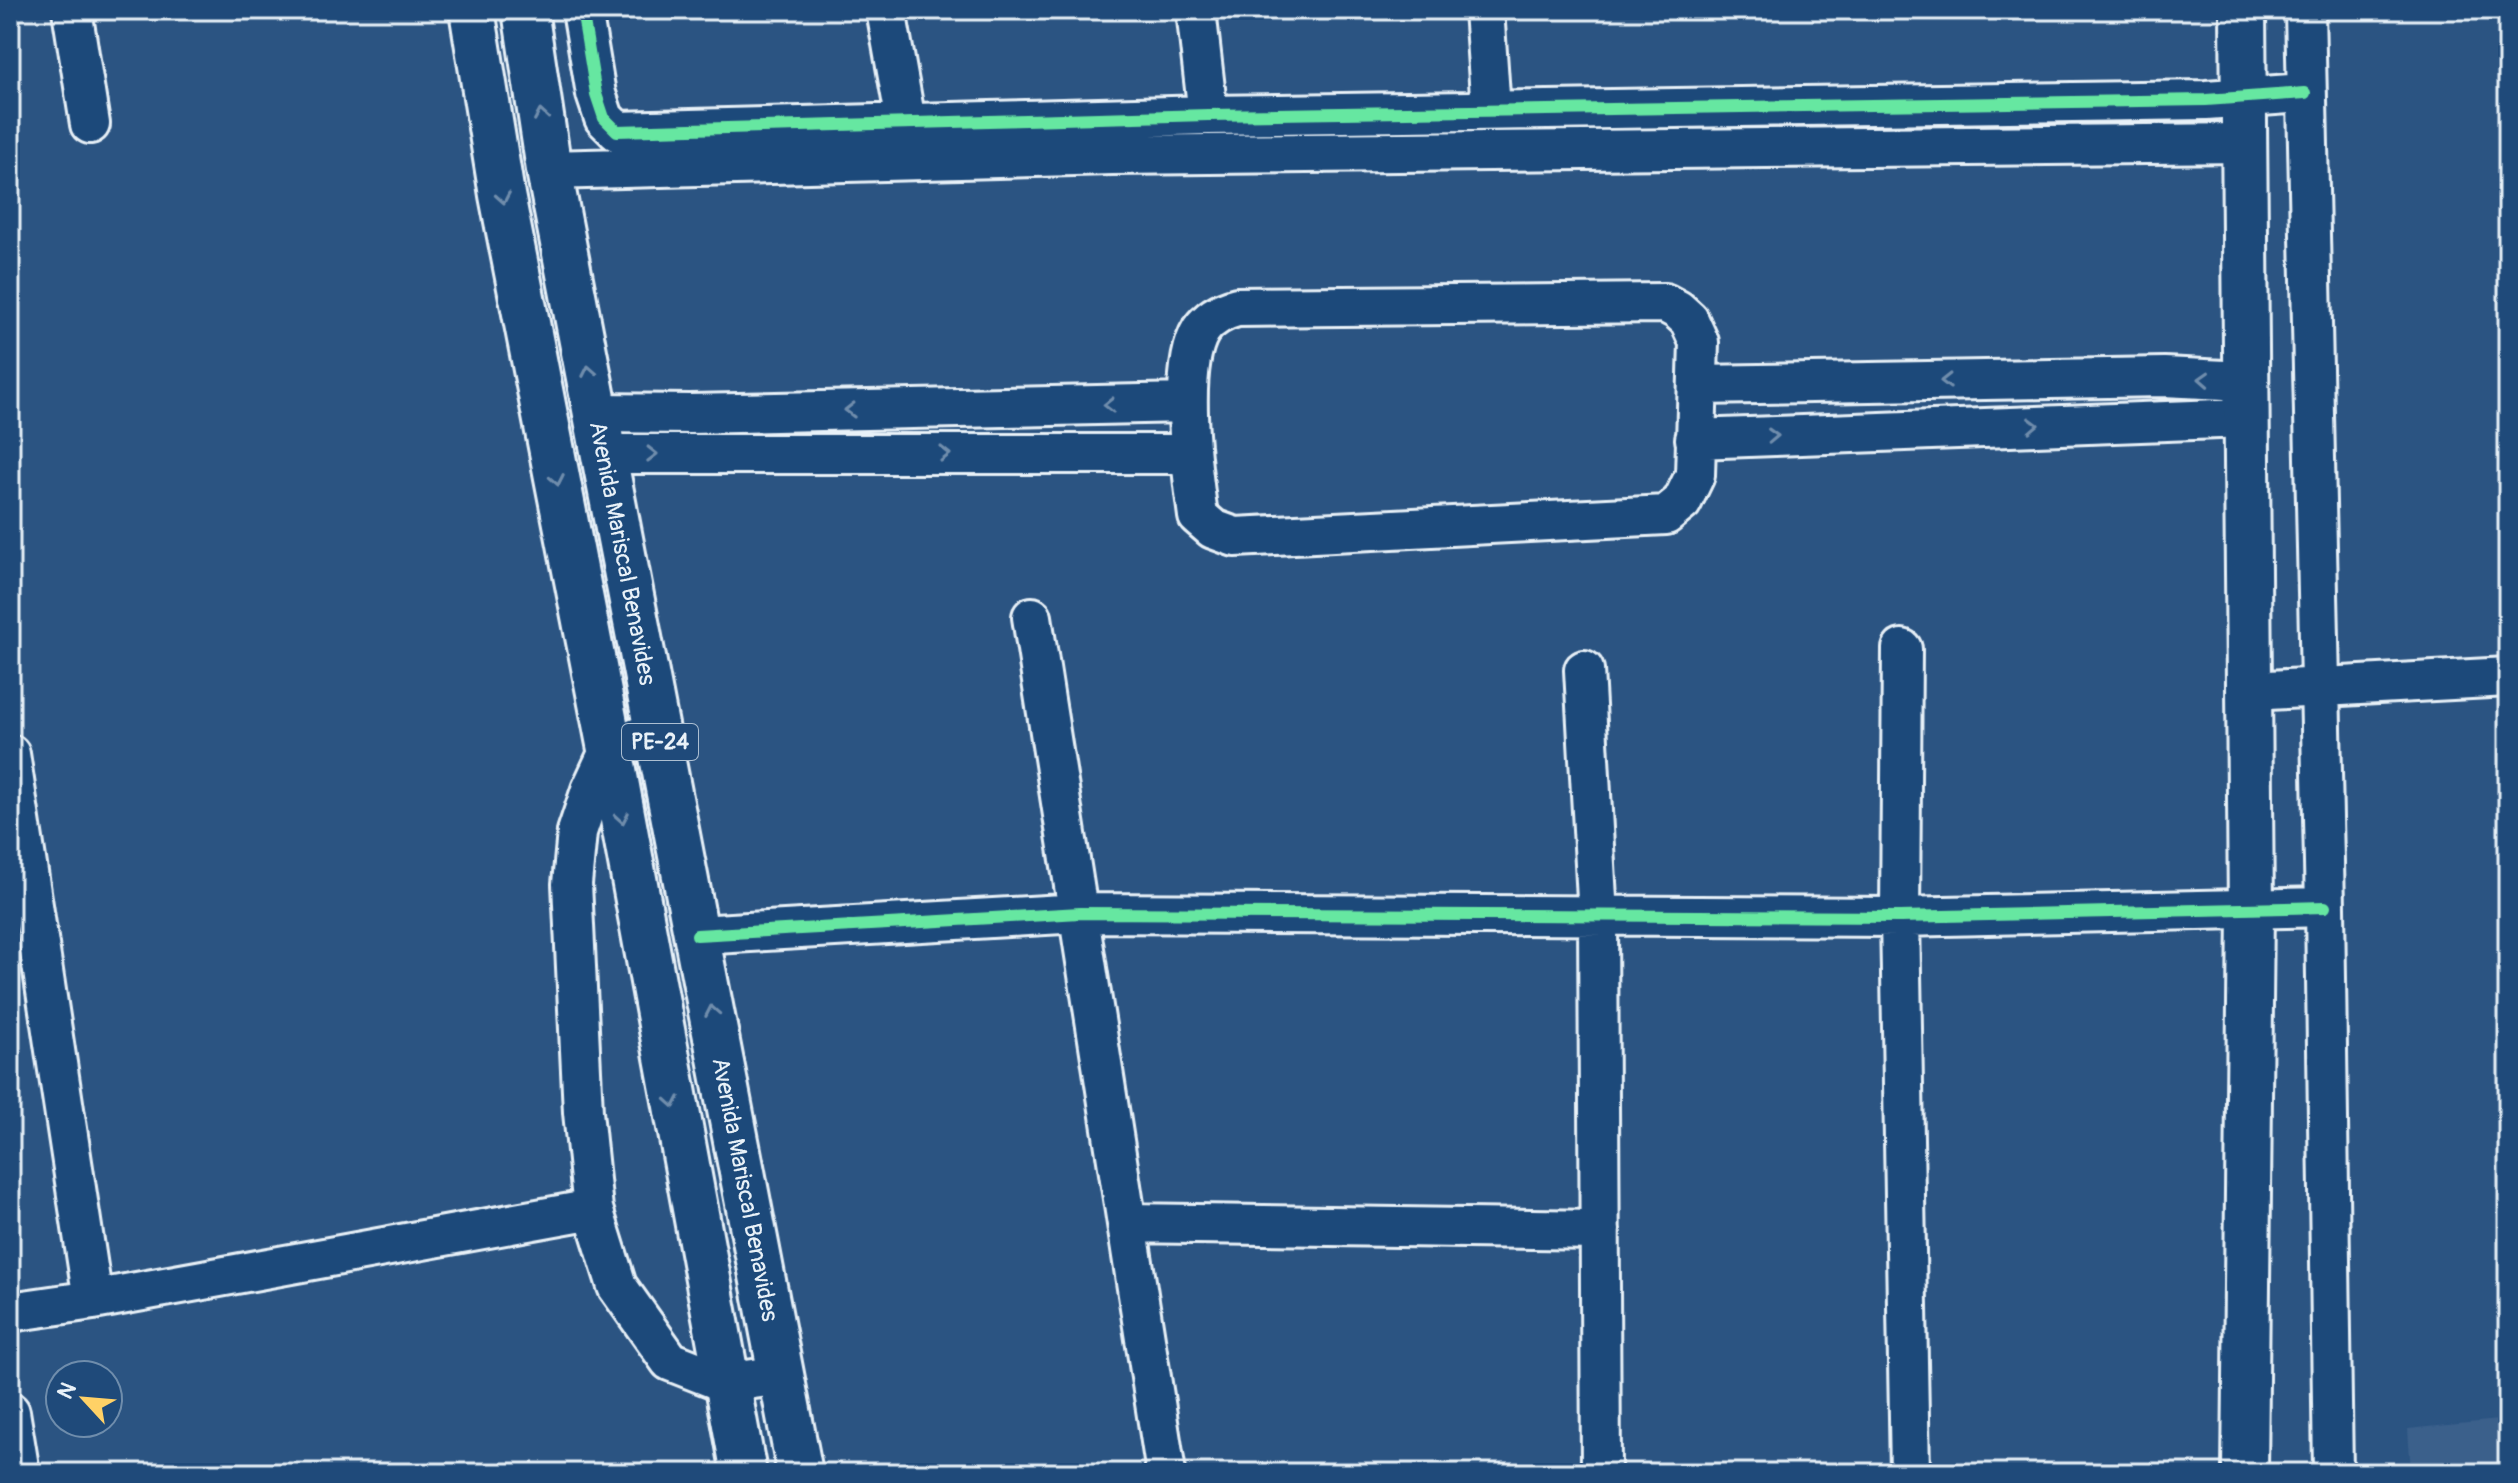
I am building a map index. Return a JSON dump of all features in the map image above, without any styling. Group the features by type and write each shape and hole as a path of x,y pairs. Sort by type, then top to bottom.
{"main road":[{"name":"PE-24","path":"472,10 502,195 610,749 744,1473"},
{"name":"Avenida Mariscal Benavides","path":"525,10 549,170 800,1473"},
{"path":"2243,10 2251,910 2245,1473"}],"street":[{"path":"72,10 90,124"},
{"path":"582,10 596,94 604,118 617,131 1208,115 2206,100 2305,93"},
{"path":"886,10 906,122"},
{"path":"1196,10 1208,115"},
{"path":"1484,10 1491,110"},
{"path":"2305,10 2325,907 2333,1473"},
{"path":"549,170 1112,155 2245,143"},
{"path":"1665,303 1678,310 1696,331 1699,385 1695,475 1682,502 1666,515 1235,537 1213,529 1198,516 1187,403 1193,356 1200,332 1221,311 1237,307 1665,303"},
{"path":"1699,385 2164,377 2245,400"},
{"path":"2084,378 2085,423"},
{"path":"1695,439 2167,422 2245,400"},
{"path":"601,433 706,414 1187,403"},
{"path":"601,433 1190,454"},
{"path":"1032,617 1166,1473"},
{"path":"1902,649 1900,917 1910,1473"},
{"path":"1584,670 1598,917 1601,1473"},
{"path":"2249,691 2508,677"},
{"path":"658,729 610,749 591,790 577,832 572,884 583,1112 593,1209 617,1286 670,1361 726,1383 781,1375"},
{"path":"10,754 93,1300"},
{"path":"697,935 1080,913 1900,917 2325,907"},
{"path":"10,1312 93,1300 593,1209"},
{"path":"1127,1223 1600,1230"},
{"path":"10,1412 20,1473"}],"shaded area":[{"path":"2508,1419 2508,1473 2411,1473 2408,1429"}],"cycle path":[{"path":"582,10 596,94 604,118 617,131 1208,115 2206,100 2305,93"},
{"path":"697,935 1080,913 1900,917 2325,907"}]}
